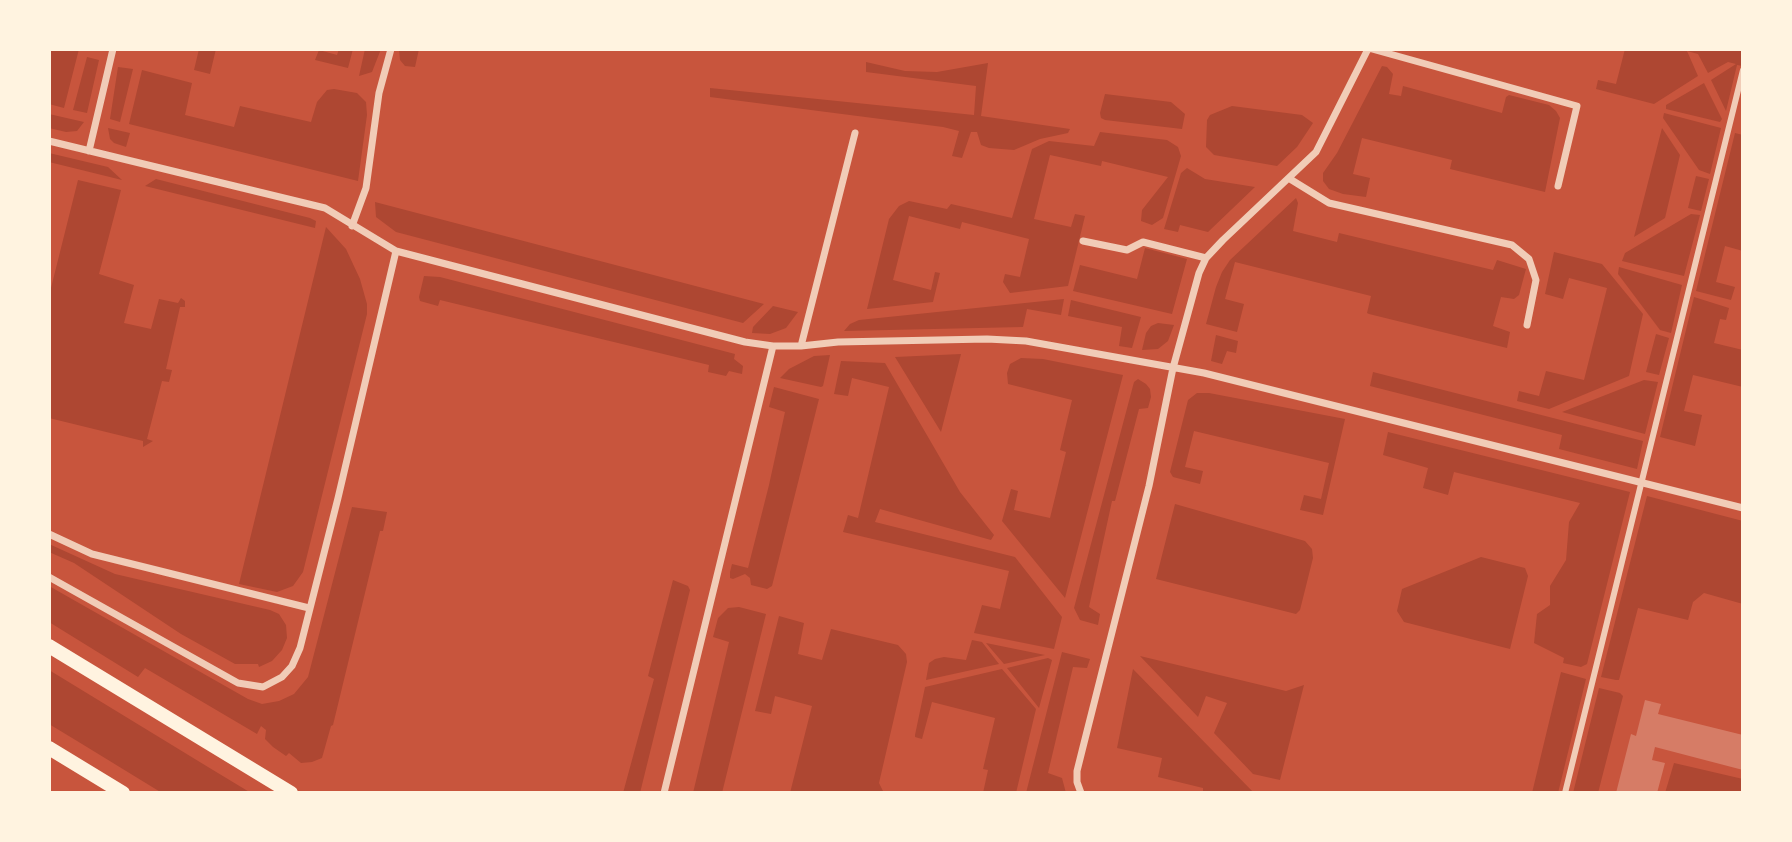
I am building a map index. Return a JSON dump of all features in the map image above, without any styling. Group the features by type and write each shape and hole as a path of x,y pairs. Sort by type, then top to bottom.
{"main road":[{"path":"49,646 291,793"},
{"path":"49,748 123,793"}],"street":[{"path":"89,151 113,49"},
{"path":"352,226 366,188 379,93 391,49"},
{"path":"1081,793 1077,771 1149,486 1173,368 1199,273 1206,258 1316,152 1370,49 1577,106 1558,186"},
{"path":"1565,793 1743,70"},
{"path":"801,346 855,133"},
{"path":"49,141 325,208 396,251 745,342 801,346 838,342 988,339 1026,341 1204,373 1743,508"},
{"path":"1290,179 1329,203 1512,245 1529,259 1536,280 1527,325"},
{"path":"1083,241 1126,250 1143,242 1206,258"},
{"path":"49,577 238,682 263,687 282,677 292,666 300,648 396,251"},
{"path":"664,793 772,346"},
{"path":"49,534 92,554 309,608"}],"shaded area":[{"path":"49,49 79,49 64,108 49,104"},
{"path":"199,49 216,49 210,74 194,70"},
{"path":"339,49 353,49 348,68 315,60 319,50 337,55"},
{"path":"365,49 381,49 372,72 359,76"},
{"path":"399,49 419,49 415,67 405,66 400,60"},
{"path":"1625,49 1743,49 1743,66 1737,65 1726,111 1711,80 1736,64 1728,62 1708,73 1698,54 1687,51 1698,76 1654,104 1596,89 1598,80 1616,84"},
{"path":"87,57 99,60 87,113 73,110"},
{"path":"866,62 905,71 937,72 988,63 981,116 1070,129 1068,133 1040,139 1014,150 981,145 977,132 971,132 962,158 952,156 959,131 943,127 710,97 710,88 974,115 976,86 866,72"},
{"path":"1382,66 1387,67 1393,74 1389,94 1401,96 1403,86 1502,113 1509,95 1549,105 1560,118 1545,192 1450,169 1452,160 1362,138 1353,174 1370,178 1366,197 1329,189 1323,181 1323,173 1337,153"},
{"path":"118,67 133,69 120,122 110,119"},
{"path":"142,70 192,83 185,115 234,127 240,106 311,122 317,102 327,90 357,93 366,102 367,115 358,181 129,124"},
{"path":"1704,83 1722,119 1720,122 1666,109 1666,105"},
{"path":"1105,94 1171,102 1185,114 1182,129 1105,120 1100,113"},
{"path":"1232,106 1302,115 1313,123 1297,147 1277,166 1214,155 1206,147 1207,120 1210,115"},
{"path":"1664,113 1721,128 1710,174 1699,170 1663,118"},
{"path":"49,114 84,122 77,131 66,132 49,128"},
{"path":"108,128 130,133 126,147 110,139"},
{"path":"1662,128 1680,155 1665,218 1634,237"},
{"path":"1100,132 1167,140 1178,147 1181,156 1163,218 1152,225 1141,221 1142,210 1168,177 1102,161 1101,166 1050,155 1034,219 1071,227 1075,214 1085,216 1068,286 1010,293 1003,282 1005,274 1020,277 1029,239 962,222 960,229 909,216 893,280 931,290 935,272 940,273 933,302 867,309 889,219 899,206 909,201 947,209 951,204 1012,218 1032,149 1049,141 1094,146"},
{"path":"1735,133 1743,135 1743,251 1725,246 1716,282 1735,287 1731,300 1696,291"},
{"path":"49,153 108,167 122,180 49,162"},
{"path":"1187,168 1205,179 1255,187 1208,232 1180,225 1178,232 1164,229 1181,173"},
{"path":"1696,176 1709,179 1701,211 1688,208"},
{"path":"156,179 310,218 316,221 315,228 145,186"},
{"path":"78,180 121,190 99,274 134,285 124,323 151,329 159,299 178,303 181,298 185,301 185,307 180,307 166,369 172,370 169,382 162,381 147,439 153,441 143,447 143,441 49,418 49,296"},
{"path":"1296,198 1298,203 1293,231 1337,242 1339,233 1493,270 1497,260 1526,269 1519,295 1514,299 1501,297 1493,326 1510,332 1507,348 1369,314 1371,296 1235,262 1225,299 1244,304 1237,332 1206,324 1216,287 1230,260"},
{"path":"375,202 764,304 743,323 396,232 376,217"},
{"path":"1691,214 1700,215 1684,276 1622,261 1625,253"},
{"path":"326,227 346,249 360,279 367,314 303,572 293,586 277,592 239,584"},
{"path":"1145,248 1187,259 1172,314 1073,291 1080,265 1137,279"},
{"path":"1554,252 1602,264 1643,314 1629,376 1549,409 1517,401 1519,391 1539,396 1546,371 1584,380 1607,288 1569,278 1563,299 1545,294"},
{"path":"1619,267 1682,285 1671,333 1660,330 1618,274"},
{"path":"424,276 440,277 735,354 734,359 743,366 742,374 729,371 726,376 708,372 709,365 440,300 438,306 420,301"},
{"path":"1694,297 1729,308 1726,320 1720,319 1714,343 1743,350 1743,387 1693,375 1684,411 1702,415 1695,446 1660,437"},
{"path":"1064,299 1061,315 1027,309 1023,327 844,331 859,320"},
{"path":"1071,300 1141,317 1132,348 1119,346 1122,327 1068,316"},
{"path":"773,306 798,312 786,328 770,334 752,333 753,327"},
{"path":"1158,323 1174,325 1168,341 1158,349 1142,350 1146,333 1151,326"},
{"path":"1656,334 1669,338 1659,375 1646,372"},
{"path":"1216,335 1238,341 1236,353 1227,351 1222,364 1211,361"},
{"path":"961,354 941,432 895,357"},
{"path":"830,355 821,387 780,378 789,369 814,356"},
{"path":"1021,358 1043,359 1123,375 1065,598 1002,521 1011,489 1018,491 1014,510 1050,518 1066,452 1060,450 1072,400 1008,384 1010,364"},
{"path":"841,361 885,363 960,492 994,535 991,540 880,509 875,522 1015,557 1062,617 1054,649 974,633 982,605 1000,609 1009,571 843,532 848,515 858,518 889,387 852,378 848,396 834,394"},
{"path":"1373,372 1643,441 1637,469 1559,449 1562,435 1370,386"},
{"path":"1138,379 1150,389 1151,397 1148,408 1139,409 1115,501 1112,501 1089,607 1100,614 1098,625 1080,620 1074,608 1134,382"},
{"path":"1644,380 1658,382 1645,434 1562,412"},
{"path":"774,387 819,399 772,586 767,589 751,585 750,578 745,574 730,578 730,572 732,564 748,568 769,485 785,412 769,407"},
{"path":"1197,393 1345,419 1323,515 1300,510 1304,495 1321,499 1329,463 1194,431 1185,467 1203,471 1200,484 1173,477 1170,472 1188,400"},
{"path":"1388,432 1630,492 1587,664 1581,667 1563,663 1564,658 1534,643 1537,614 1550,605 1550,586 1566,560 1569,522 1580,503 1454,472 1448,495 1423,488 1428,468 1383,455"},
{"path":"1647,496 1743,521 1743,604 1704,593 1693,602 1688,620 1638,608 1619,680 1601,677"},
{"path":"1175,504 1305,541 1312,549 1313,558 1300,610 1296,614 1156,579"},
{"path":"352,507 387,512 383,531 380,531 333,725 322,758 312,762 301,763 289,753 286,756 273,747 265,739 266,730 261,726 257,734 145,668 138,677 49,622 49,586 248,699 262,704 279,701 294,694 308,677"},
{"path":"49,544 115,574 279,614 286,625 287,638 282,650 272,661 259,667 258,664 235,664 181,634 74,563 49,552"},
{"path":"1481,557 1525,568 1528,576 1510,649 1404,622 1397,611 1402,589"},
{"path":"673,580 688,586 690,590 640,793 623,793 654,679 648,676"},
{"path":"739,607 766,614 722,793 693,793 729,642 713,637 718,618 728,608"},
{"path":"779,616 804,623 798,654 822,660 831,629 898,645 906,654 907,662 879,783 884,793 790,793 812,706 775,696 771,714 755,711"},
{"path":"972,640 982,642 999,664 926,680 929,663 935,659 944,657 966,660"},
{"path":"986,643 1045,655 1004,664"},
{"path":"1062,652 1090,659 1087,668 1073,667 1048,773 1062,778 1066,793 1026,793"},
{"path":"1140,656 1286,691 1304,685 1280,780 1253,774 1214,733 1227,703 1206,696 1198,717"},
{"path":"1048,658 1052,660 1039,708 1007,668"},
{"path":"1002,669 1036,709 1016,793 983,793 988,770 983,769 995,718 932,702 922,739 915,735 925,687"},
{"path":"1133,669 1254,793 1203,793 1203,788 1158,777 1162,758 1117,748"},
{"path":"49,670 251,793 162,793 49,724"},
{"path":"1561,672 1586,679 1558,793 1532,793"},
{"path":"1599,688 1623,696 1598,793 1573,793"},
{"path":"1674,763 1743,779 1743,793 1665,793"}],"building":[{"path":"1645,700 1661,704 1658,714 1743,735 1743,770 1655,747 1652,760 1665,763 1657,793 1616,793 1631,734 1636,736"}]}
